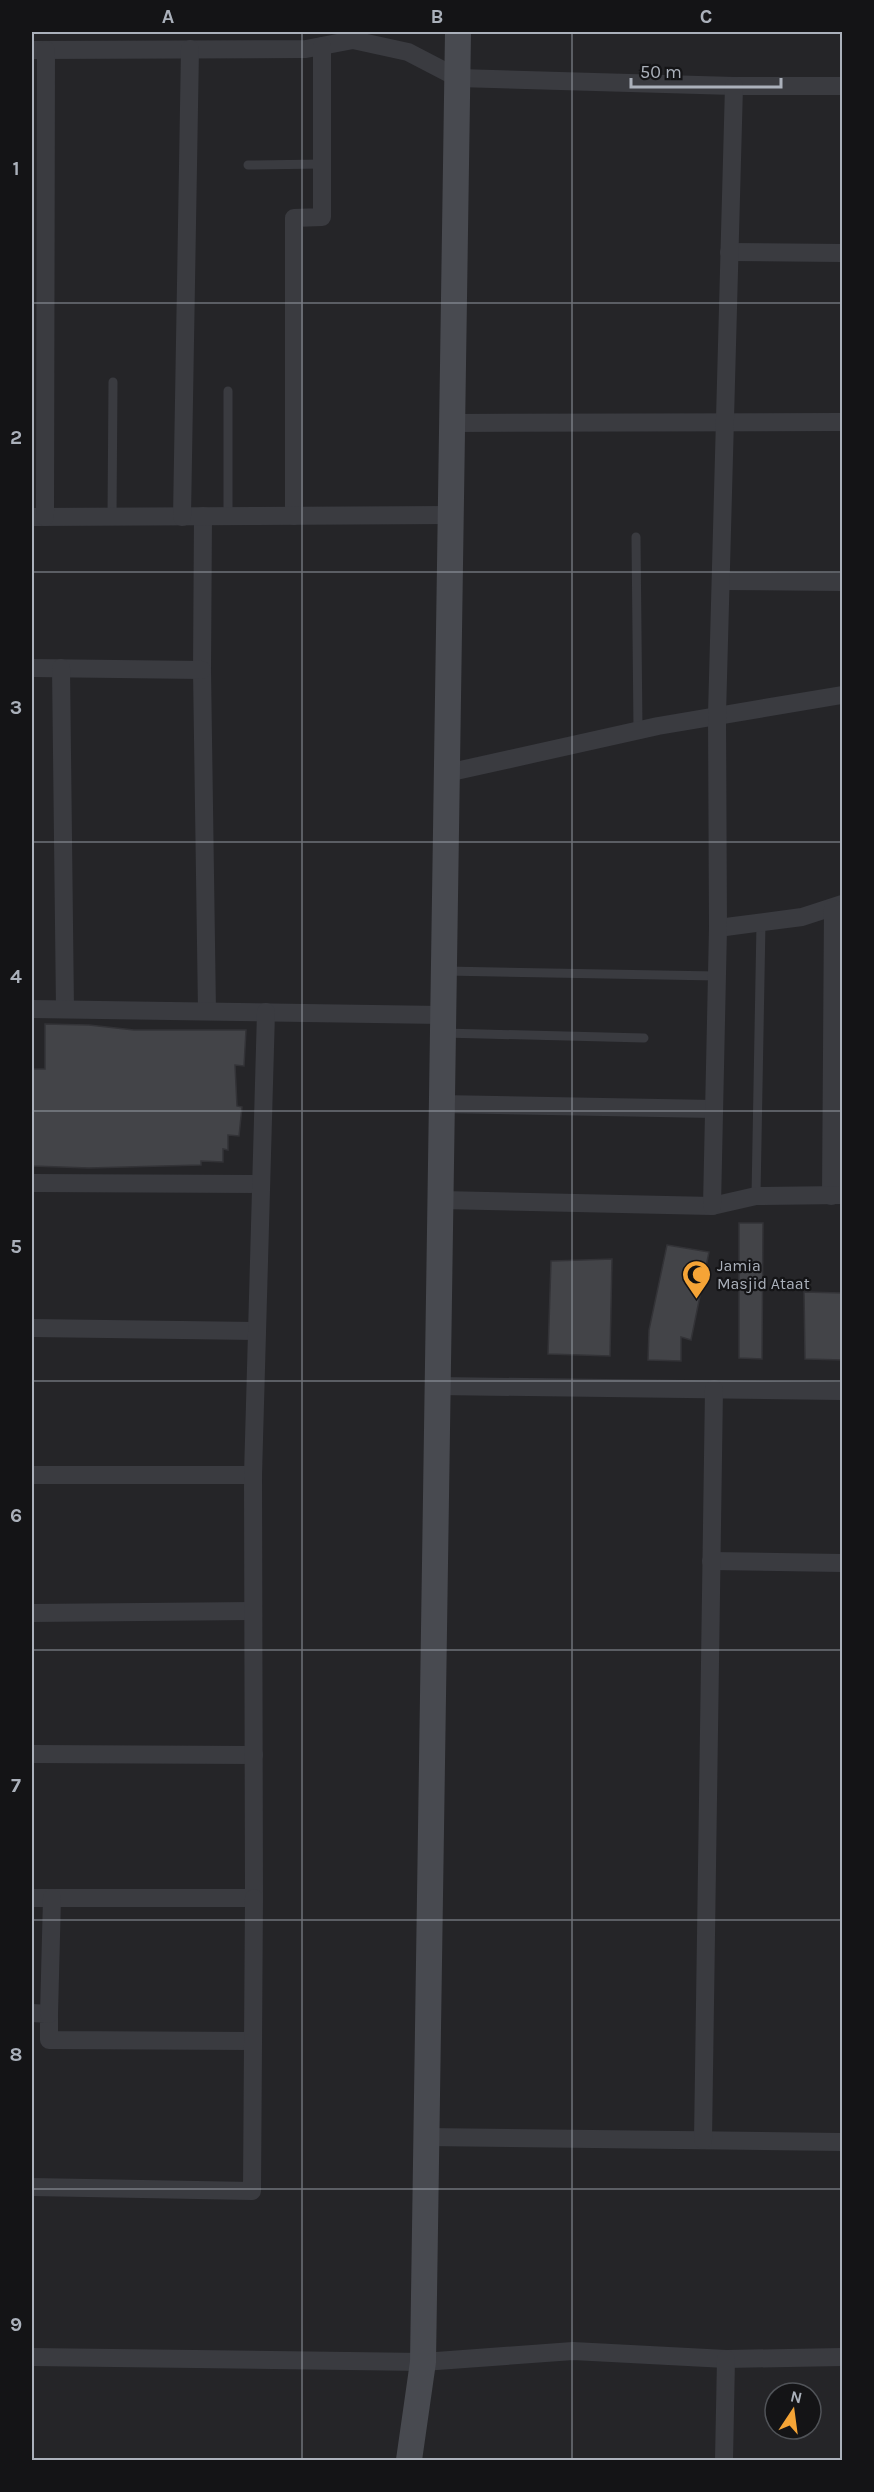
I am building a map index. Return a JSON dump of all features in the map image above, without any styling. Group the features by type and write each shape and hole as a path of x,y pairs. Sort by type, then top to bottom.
{"street":[{"path":"410,2460 423,2362 458,32"},
{"path":"451,515 38,517 38,402 42,329 39,50 306,49 353,40 408,52 458,78 734,86 843,86"},
{"path":"294,516 294,218 322,217 321,46"},
{"path":"182,517 190,49"},
{"path":"712,1206 718,928 717,715 734,86"},
{"path":"729,252 843,253"},
{"path":"453,423 843,422"},
{"path":"203,516 202,670 207,1011"},
{"path":"721,580 843,582"},
{"path":"32,668 202,670"},
{"path":"60,668 65,1009"},
{"path":"447,773 638,730 843,695"},
{"path":"441,1200 712,1206 756,1196 837,1196 838,906 802,917 718,928"},
{"path":"32,1009 266,1012 442,1024"},
{"path":"32,2187 252,2191 253,1475 266,1012"},
{"path":"441,1104 714,1109"},
{"path":"32,1183 260,1184"},
{"path":"32,1328 256,1331"},
{"path":"438,1386 843,1391"},
{"path":"703,2140 714,1389"},
{"path":"32,1475 253,1475"},
{"path":"711,1561 843,1563"},
{"path":"32,1612 253,1611"},
{"path":"32,1754 254,1755"},
{"path":"32,1898 254,1898"},
{"path":"52,1898 40,2014 49,2040 253,2041"},
{"path":"426,2137 843,2142"},
{"path":"32,2357 423,2362 573,2351 726,2359 843,2357"},
{"path":"724,2460 726,2359"}],"lane":[{"path":"248,165 322,164"},
{"path":"112,517 113,382"},
{"path":"228,391 228,516"},
{"path":"636,537 638,730"},
{"path":"756,1196 761,922"},
{"path":"443,971 717,976"},
{"path":"442,1024 644,1038"}],"shaded area":[{"path":"32,32 842,32 842,2460 32,2460"}],"building":[{"path":"45,1024 89,1025 134,1030 246,1030 244,1066 235,1065 237,1106 242,1107 239,1136 228,1135 228,1150 223,1149 223,1162 201,1161 201,1165 89,1168 32,1166 32,1069 45,1069"},
{"path":"739,1223 763,1223 762,1359 739,1358"},
{"path":"667,1245 709,1252 691,1340 681,1337 681,1361 648,1360 649,1330"},
{"path":"612,1259 610,1356 548,1354 551,1261"},
{"path":"804,1292 843,1293 843,1360 805,1359"}],"place":[{"name":"Jamia Masjid Ataat","path":"696,1300"}]}
